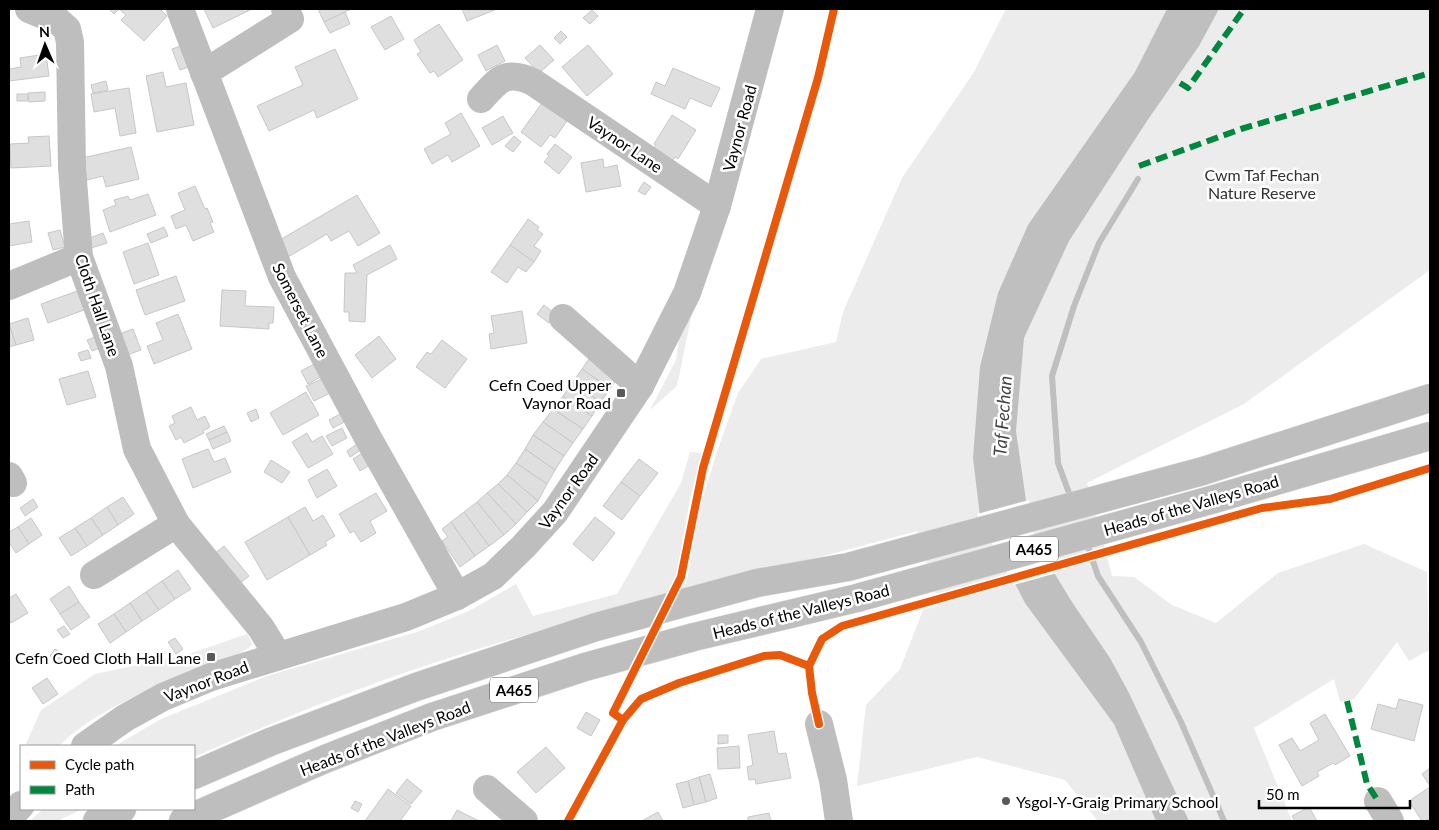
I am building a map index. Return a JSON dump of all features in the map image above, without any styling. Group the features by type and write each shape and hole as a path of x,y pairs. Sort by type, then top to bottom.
{"main road":[{"name":"Cloth Hall Lane","path":"29,9 58,21 67,29 70,42 72,168 79,257 119,366 137,449 176,524 261,628 275,656"},
{"name":"Somerset Lane","path":"180,9 282,278 368,438 457,596"},
{"path":"204,73 290,19 285,9"},
{"name":"Vaynor Road","path":"86,745 125,718 163,698 211,677 406,617 457,596 493,576 523,547 555,512 640,386 687,293 717,206 770,9"},
{"name":"Vaynor Lane","path":"481,99 500,79 520,76 533,82 717,206"},
{"path":"9,286 79,257"},
{"path":"563,318 640,386"},
{"name":"Heads of the Valleys Road","path":"195,775 270,742 407,691 596,627 757,583 848,567 1203,471 1430,398"},
{"name":"Heads of the Valleys Road","path":"184,821 325,759 432,717 585,667 694,637 857,598 1211,500 1430,436"},
{"path":"94,575 176,524"},
{"path":"818,724 833,780 839,821"},
{"path":"487,789 524,821"},
{"path":"9,818 20,805"},
{"path":"97,821 120,810"}],"green space":[{"name":"Cwm Taf Fechan Nature Reserve","path":"1006,9 1430,9 1430,270 1244,404 1087,483 1112,576 1134,577 1172,605 1216,623 1278,573 1364,544 1427,572 1429,650 1409,661 1397,642 1354,699 1340,702 1334,679 1254,728 1292,821 1098,821 1065,780 977,757 857,786 866,705 900,669 923,610 939,605 917,531 582,619 471,651 331,700 195,757 195,745 117,745 161,719 267,676 420,631 469,611 516,584 533,616 617,594 681,483 690,452 702,453 690,499 677,574 670,588 685,584 701,503 738,393 761,359 836,342 843,312 902,178 974,72"},
{"path":"693,308 677,386 650,410 676,360 680,332"},
{"path":"247,634 252,645 241,653 127,700 91,721 60,745 25,745 41,710 95,674 189,654"},
{"path":"42,810 81,810 57,821 30,821"}],"water":[{"name":"Taf Fechan","path":"1167,9 1219,9 1199,46 1147,121 1069,241 1024,338 1016,431 1031,535 1072,602 1110,658 1129,693 1189,821 1156,821 1114,724 1025,603 980,516 973,458 980,367 998,293 1028,225 1135,72"}],"pier":[{"path":"1029,500 1034,535 1057,573 1013,585 977,514"}],"building":[{"path":"109,9 119,9 114,14"},
{"path":"119,9 160,9 167,16 144,41 121,20 126,15"},
{"path":"204,9 252,9 213,28"},
{"path":"318,9 351,9 324,22"},
{"path":"462,9 497,9 467,21"},
{"path":"592,10 598,16 590,24 583,18"},
{"path":"345,12 350,24 330,33 324,22"},
{"path":"391,16 404,39 385,50 371,27"},
{"path":"439,24 463,60 438,77 434,71 430,73 417,54 421,52 414,40"},
{"path":"561,31 567,37 560,44 554,38"},
{"path":"186,44 194,65 180,70 172,49"},
{"path":"497,45 505,61 486,71 478,55"},
{"path":"540,45 554,60 539,73 525,58"},
{"path":"588,45 613,74 587,96 562,67"},
{"path":"335,49 358,99 317,118 314,110 269,131 257,106 303,85 295,67"},
{"path":"46,54 49,76 9,81 9,69 21,67 20,58"},
{"path":"673,68 720,88 711,107 690,98 685,109 651,94 656,82 665,86"},
{"path":"163,72 166,87 186,83 194,125 157,132 146,76"},
{"path":"106,81 108,90 93,93 91,85"},
{"path":"129,88 136,133 120,136 115,108 94,112 91,94"},
{"path":"45,92 45,101 29,102 28,93"},
{"path":"17,94 28,94 28,101 17,101"},
{"path":"542,103 567,121 555,138 550,135 541,147 521,132"},
{"path":"461,113 480,146 452,162 448,155 432,164 424,149 451,134 445,123"},
{"path":"672,115 696,130 678,159 675,157 671,163 652,151 656,145 654,144"},
{"path":"503,116 513,133 492,145 482,128"},
{"path":"49,136 51,166 11,168 10,144 29,143 28,137"},
{"path":"514,136 521,142 513,152 505,146"},
{"path":"555,144 572,157 559,174 544,162 549,156 547,154"},
{"path":"131,147 139,179 106,187 103,176 87,180 82,158"},
{"path":"603,159 604,168 617,165 621,186 586,192 581,163"},
{"path":"644,182 651,187 645,195 638,191"},
{"path":"195,186 213,222 210,223 214,232 193,241 186,225 176,229 171,216 185,210 178,193"},
{"path":"148,194 156,215 110,232 103,210 116,205 114,200 128,196 130,200"},
{"path":"357,195 380,233 358,246 349,231 331,241 327,234 288,257 278,241"},
{"path":"528,219 539,227 537,230 543,234 534,246 541,251 534,262 510,245"},
{"path":"29,221 32,242 9,246 9,224"},
{"path":"164,227 168,236 151,243 147,234"},
{"path":"60,230 65,247 53,250 48,233"},
{"path":"103,233 107,243 91,248 87,239"},
{"path":"148,243 159,275 134,284 123,252"},
{"path":"390,245 397,259 367,275 365,322 349,321 349,312 344,312 345,273 357,273 353,265"},
{"path":"510,245 534,262 526,272 518,267 507,283 491,272"},
{"path":"176,276 185,301 145,315 136,290"},
{"path":"80,290 87,309 48,323 41,304"},
{"path":"222,290 246,291 245,306 274,307 273,323 269,323 269,329 220,326"},
{"path":"544,305 555,314 549,323 537,314"},
{"path":"522,311 527,343 491,349 489,334 494,333 491,316"},
{"path":"178,314 192,349 154,364 147,346 163,340 156,323"},
{"path":"28,318 34,340 16,345 9,324"},
{"path":"9,324 16,345 9,347"},
{"path":"133,329 141,350 127,355 119,334"},
{"path":"379,336 396,359 372,378 355,355"},
{"path":"95,337 100,348 92,351 87,340"},
{"path":"442,340 467,359 445,388 416,367 427,352 431,354"},
{"path":"88,350 91,358 81,361 78,353"},
{"path":"591,356 619,376 610,389 582,369"},
{"path":"320,361 326,374 308,384 301,371"},
{"path":"582,369 610,389 601,402 572,383"},
{"path":"88,371 96,397 67,405 59,379"},
{"path":"322,379 330,393 314,401 306,386"},
{"path":"572,383 601,402 592,416 563,396"},
{"path":"306,392 319,415 283,435 270,413"},
{"path":"563,396 592,416 583,429 553,409"},
{"path":"191,407 197,420 205,416 210,427 203,431 204,433 184,443 181,437 176,440 169,426 175,423 172,416"},
{"path":"256,409 259,418 251,422 247,413"},
{"path":"553,409 583,429 573,443 543,422"},
{"path":"344,412 348,420 333,428 329,420"},
{"path":"543,422 573,443 564,456 533,435"},
{"path":"224,426 227,432 209,440 206,434"},
{"path":"342,428 347,438 332,446 326,436"},
{"path":"227,432 231,441 213,449 209,440"},
{"path":"307,433 312,442 322,436 333,454 308,468 292,442"},
{"path":"533,435 564,456 555,470 525,449"},
{"path":"357,444 361,450 350,457 347,451"},
{"path":"208,449 214,462 225,458 231,472 193,488 182,459"},
{"path":"525,449 555,470 547,484 516,463"},
{"path":"366,451 373,463 360,471 353,459"},
{"path":"639,459 658,473 640,496 621,482"},
{"path":"271,460 290,472 282,483 264,472"},
{"path":"516,463 547,484 538,501 507,475"},
{"path":"327,469 337,486 317,498 308,480"},
{"path":"507,475 538,501 527,512 498,484"},
{"path":"621,482 640,496 622,520 603,506"},
{"path":"498,484 527,512 516,524 487,493"},
{"path":"376,493 387,511 370,521 376,533 361,542 354,531 350,533 339,514"},
{"path":"487,493 516,524 504,535 477,502"},
{"path":"123,497 134,514 118,525 107,507"},
{"path":"33,499 38,507 25,516 20,508"},
{"path":"477,502 504,535 489,546 464,512"},
{"path":"107,507 118,525 103,535 91,518"},
{"path":"305,507 313,521 323,515 335,536 325,542 327,545 310,555 288,517"},
{"path":"464,512 489,546 475,556 451,522"},
{"path":"288,517 310,555 267,580 245,542"},
{"path":"595,517 615,533 593,561 573,544"},
{"path":"31,518 42,535 29,544 18,527"},
{"path":"91,518 103,535 87,546 75,528"},
{"path":"451,522 475,556 460,567 442,541 448,537 442,529"},
{"path":"18,527 29,544 16,553 9,542 9,532"},
{"path":"75,528 87,546 71,556 59,538"},
{"path":"224,546 249,576 239,584 214,554"},
{"path":"178,570 191,589 175,599 162,581"},
{"path":"162,581 175,599 159,610 146,592"},
{"path":"69,586 79,602 60,614 50,599"},
{"path":"146,592 159,610 142,621 130,603"},
{"path":"16,594 28,613 11,623 9,619 9,598"},
{"path":"79,602 90,617 71,630 60,614"},
{"path":"130,603 142,621 126,632 114,614"},
{"path":"114,614 126,632 110,643 98,624"},
{"path":"64,626 70,634 63,638 57,630"},
{"path":"175,638 183,649 176,654 168,642"},
{"path":"55,649 65,655 60,662 50,656"},
{"path":"47,678 58,694 43,704 32,688"},
{"path":"1399,699 1423,705 1414,741 1371,729 1378,704 1396,709"},
{"path":"586,712 600,720 591,736 577,728"},
{"path":"1325,714 1350,756 1335,765 1333,763 1317,772 1319,776 1302,786 1279,745 1292,738 1300,751 1319,740 1310,723"},
{"path":"774,731 778,754 786,753 791,778 756,784 755,779 749,780 747,767 753,765 748,735"},
{"path":"718,735 728,735 728,743 718,744"},
{"path":"739,746 740,768 718,769 717,748"},
{"path":"546,747 565,768 536,793 517,772"},
{"path":"1430,768 1430,786 1422,774"},
{"path":"710,774 717,798 706,802 699,777"},
{"path":"699,777 706,802 694,805 688,781"},
{"path":"407,779 422,791 411,804 396,793"},
{"path":"688,781 694,805 683,808 676,784"},
{"path":"1430,787 1430,819 1422,821 1409,801"},
{"path":"388,789 411,806 400,821 365,821"},
{"path":"355,801 362,804 358,812 351,808"},
{"path":"1309,807 1317,821 1295,821 1292,816"},
{"path":"457,810 479,821 451,821"},
{"path":"658,812 663,821 642,821"},
{"path":"769,813 771,821 748,821 748,817"}],"waterway":[{"path":"1072,501 1058,463 1052,376 1074,306 1099,243 1138,179"},
{"path":"1086,541 1098,576 1141,642 1181,722 1224,821"}],"marked path":[{"path":"1180,83 1188,88 1244,9"},
{"path":"1139,166 1241,129 1430,73"},
{"path":"1347,701 1367,784 1378,801"}],"cycle path":[{"path":"623,720 613,713 681,577 703,468 818,78 834,9"},
{"path":"819,724 812,693 809,666 822,639 842,626 1262,508 1330,499 1430,468"},
{"path":"568,821 623,720 641,699 679,683 764,656 780,655 809,666"}],"place":[{"name":"Cefn Coed Upper Vaynor Road","path":"621,393"},
{"name":"Cefn Coed Cloth Hall Lane","path":"211,657"},
{"name":"Ysgol-Y-Graig Primary School","path":"1006,801"}]}
